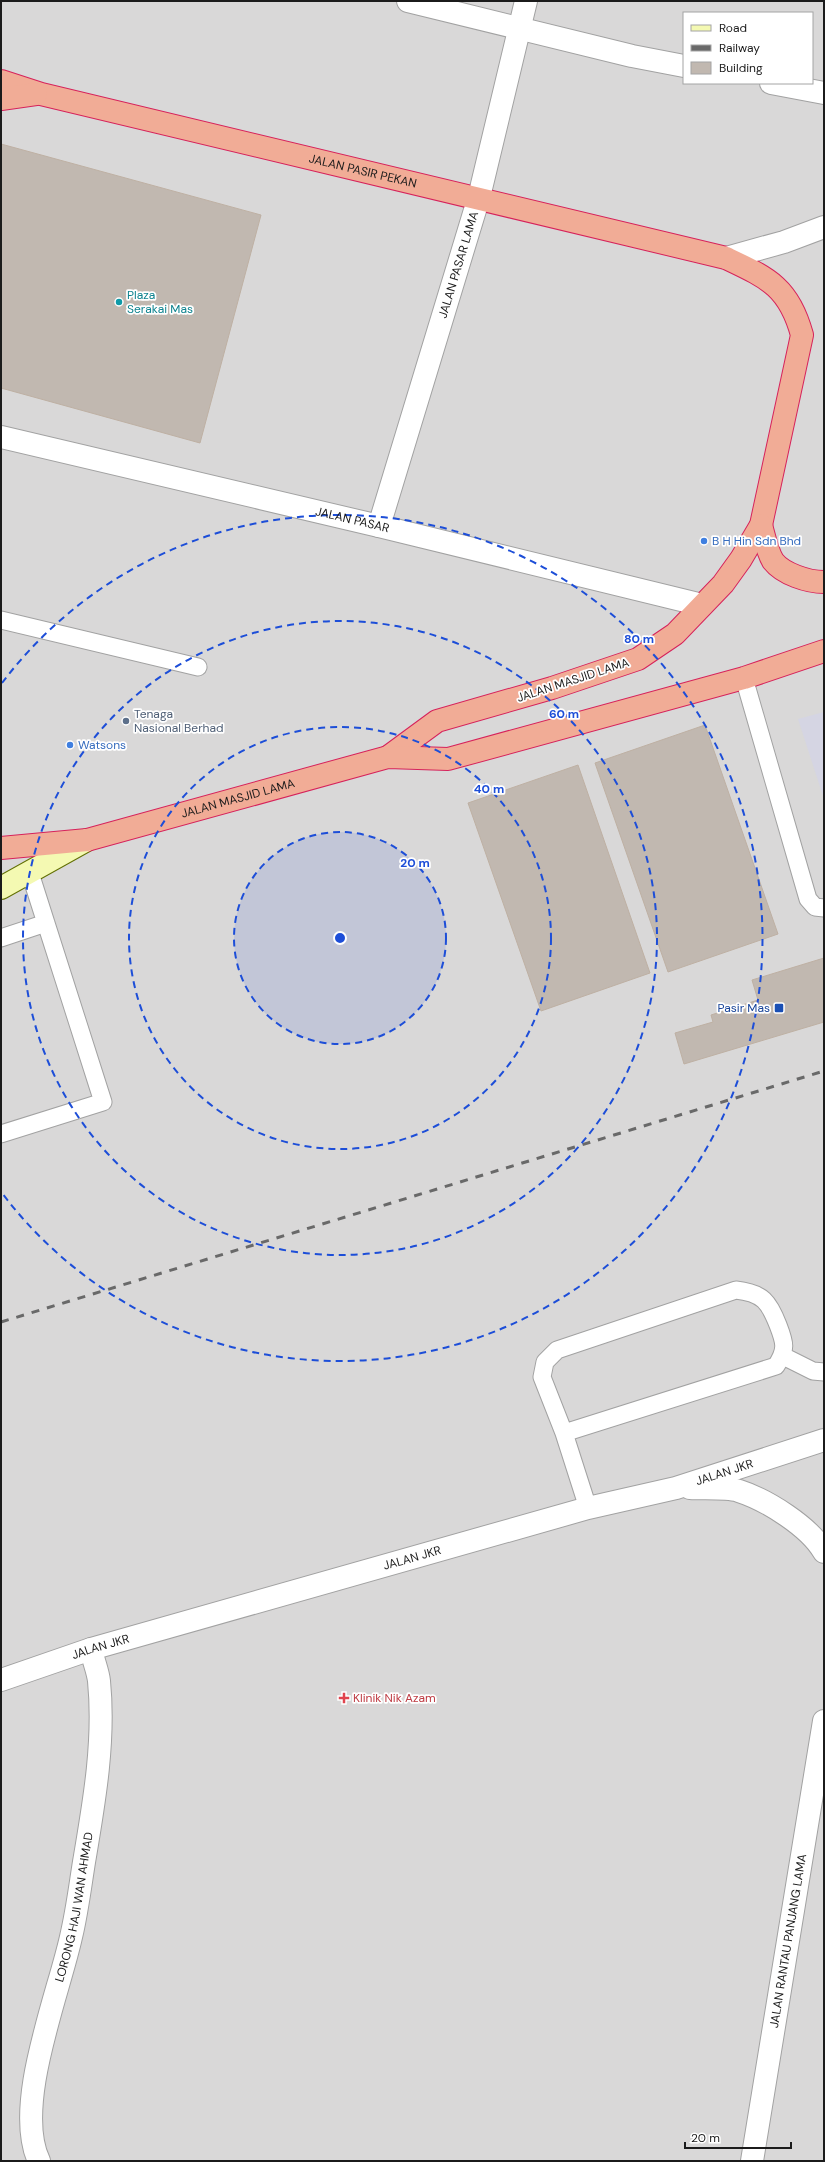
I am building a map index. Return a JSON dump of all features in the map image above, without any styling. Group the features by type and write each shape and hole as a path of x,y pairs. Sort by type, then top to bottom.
{"highway":[{"name":"JALAN PASIR PEKAN","path":"1,80 41,94 479,197 726,258 760,274 780,289 796,312 802,335 761,525"},
{"path":"1,99 41,94"},
{"path":"761,525 774,561 794,576 815,582 824,582"},
{"name":"JALAN MASJID LAMA","path":"388,757 437,721 552,688 638,659 675,634 723,584 741,559 761,525"},
{"name":"JALAN MASJID LAMA","path":"1,848 87,840 388,757 448,759 744,678 824,651"}],"main road":[{"path":"1,888 87,840"}],"street":[{"path":"408,1 632,56 683,66"},
{"name":"JALAN PASAR LAMA","path":"379,526 479,197 526,1"},
{"path":"776,84 824,93"},
{"path":"726,258 784,242 824,227"},
{"name":"JALAN PASAR","path":"1,437 379,526 702,606"},
{"name":"JALAN JKR","path":"1,1680 91,1649 588,1508 676,1488 824,1440"},
{"path":"676,1488 738,1491 764,1502 793,1520 821,1546 824,1552"},
{"name":"LORONG HAJI WAN AHMAD","path":"39,2161 33,2150 30,2118 32,2084 71,1936 94,1808 101,1717 99,1680 91,1649"},
{"name":"JALAN RANTAU PANJANG LAMA","path":"752,2161 824,1721"}],"lane":[{"path":"1,620 198,667"},
{"path":"744,678 808,899 815,907 824,908"},
{"path":"1,1134 103,1102 30,873"},
{"path":"1,938 46,923"},
{"path":"564,1433 776,1366 783,1356 785,1343 770,1306 748,1291 736,1290 557,1350 545,1362 542,1377 564,1433 588,1508"},
{"path":"783,1356 813,1371 824,1372"}],"shaded area":[{"path":"1,1 824,1 824,2161 1,2161"},
{"path":"824,712 824,799 798,719"}],"building":[{"name":"Plaza Serakai Mas","path":"1,144 261,215 200,443 1,388"},
{"path":"705,725 778,934 668,972 595,763"},
{"path":"578,765 650,973 541,1011 468,803"},
{"name":"Pasir Mas","path":"824,958 824,1022 684,1064 675,1033 713,1022 711,1015 758,1000 752,980"}],"railway":[{"path":"1,1322 824,1071"}],"place":[{"name":"Plaza Serakai Mas","path":"119,302"},
{"name":"B H Hin Sdn Bhd","path":"704,541"},
{"name":"Tenaga Nasional Berhad","path":"126,721"},
{"name":"Watsons","path":"70,745"},
{"name":"Pasir Mas","path":"779,1008"},
{"name":"Klinik Nik Azam","path":"344,1698"}]}
